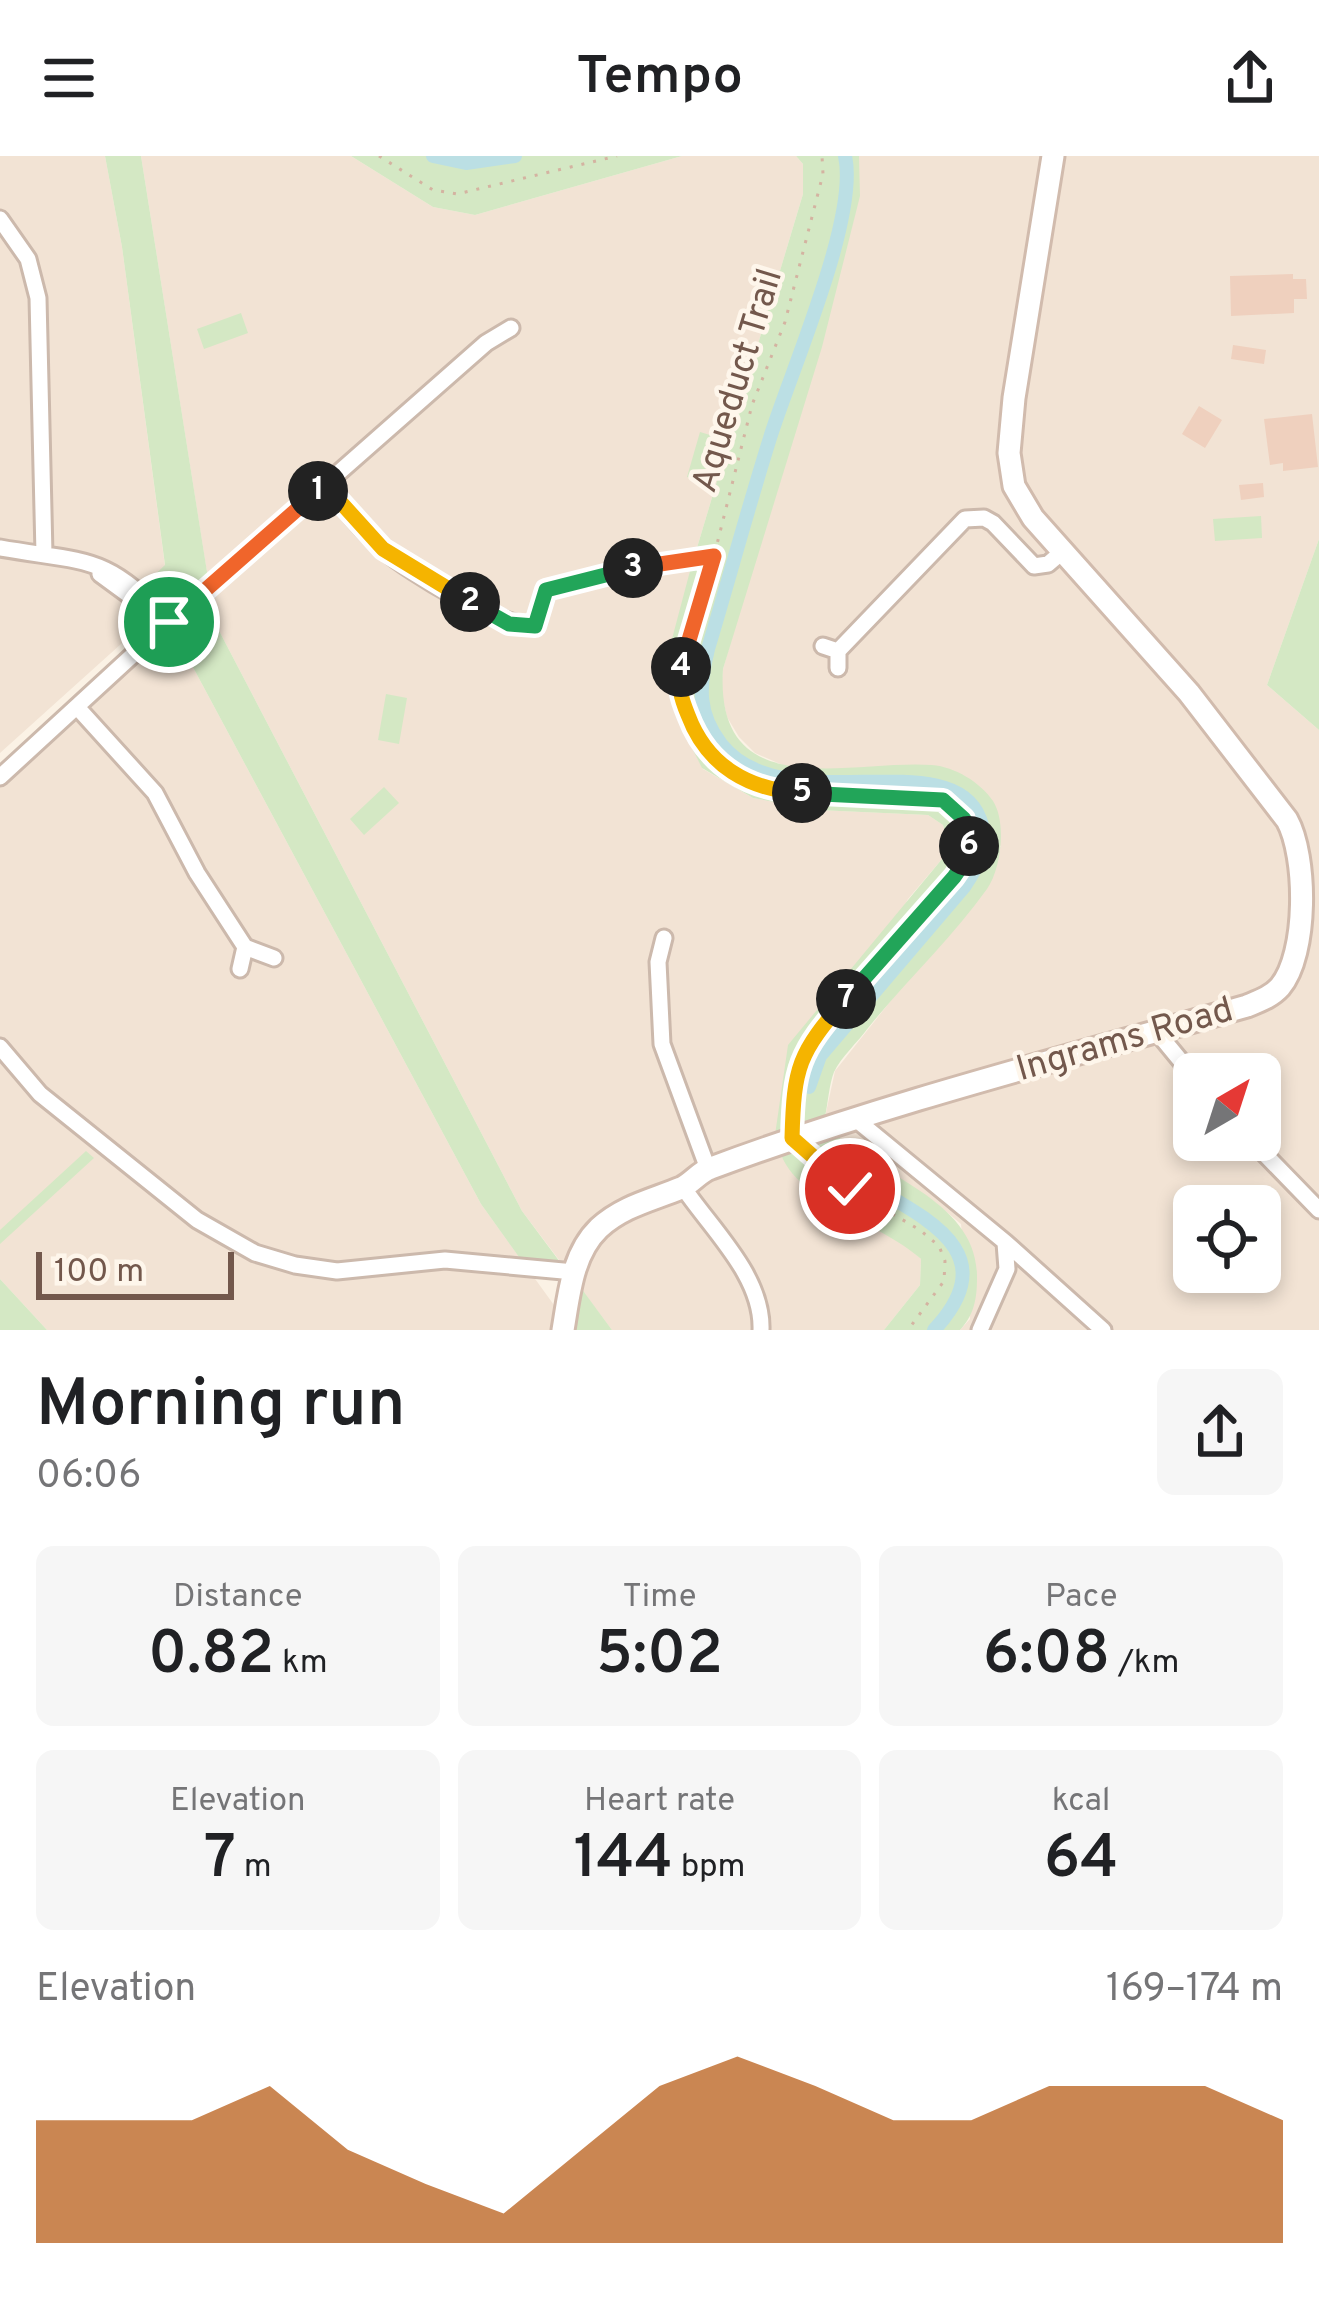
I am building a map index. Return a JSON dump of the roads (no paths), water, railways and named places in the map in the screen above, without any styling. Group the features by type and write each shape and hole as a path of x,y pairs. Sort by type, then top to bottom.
{"street":[{"name":"Ingrams Road","path":"563,1330 574,1272 588,1241 608,1222 646,1199 683,1187 708,1169 853,1118 1258,1002 1284,981 1295,954 1299,923 1298,847 1282,811 1198,704 1062,552 1022,502 1012,477 1009,453 1016,379 1053,156"},
{"path":"0,219 28,259 38,298 44,554"},
{"path":"0,777 486,343 511,328"},
{"path":"325,485 375,542 402,563 502,621 535,626"},
{"path":"833,655 965,519 984,518 993,523 1034,566 1048,564 1062,552"},
{"path":"0,548 82,562 164,626"},
{"path":"77,706 155,793 197,873 244,946 274,958"},
{"path":"664,938 658,962 662,1044 708,1169"},
{"path":"240,969 244,946"},
{"path":"1156,1032 1174,1053"},
{"path":"0,1047 32,1086 166,1195 219,1235 255,1253 337,1271 445,1260 574,1272"},
{"path":"853,1118 1005,1242 1103,1330"},
{"path":"1271,1161 1319,1210"},
{"path":"683,1187 750,1281 760,1306 761,1330"},
{"path":"980,1330 1007,1269 1005,1242"}],"waterway":[{"path":"433,156 466,163 515,156"},
{"path":"809,1087 820,1056 964,887 978,863 984,838 980,819 963,797 936,785 823,782 784,778 749,767 721,744 704,710 708,649 770,438 833,255 847,183 845,156"},
{"path":"832,1159 936,1227 954,1247 963,1270 957,1298 934,1330"}]}
